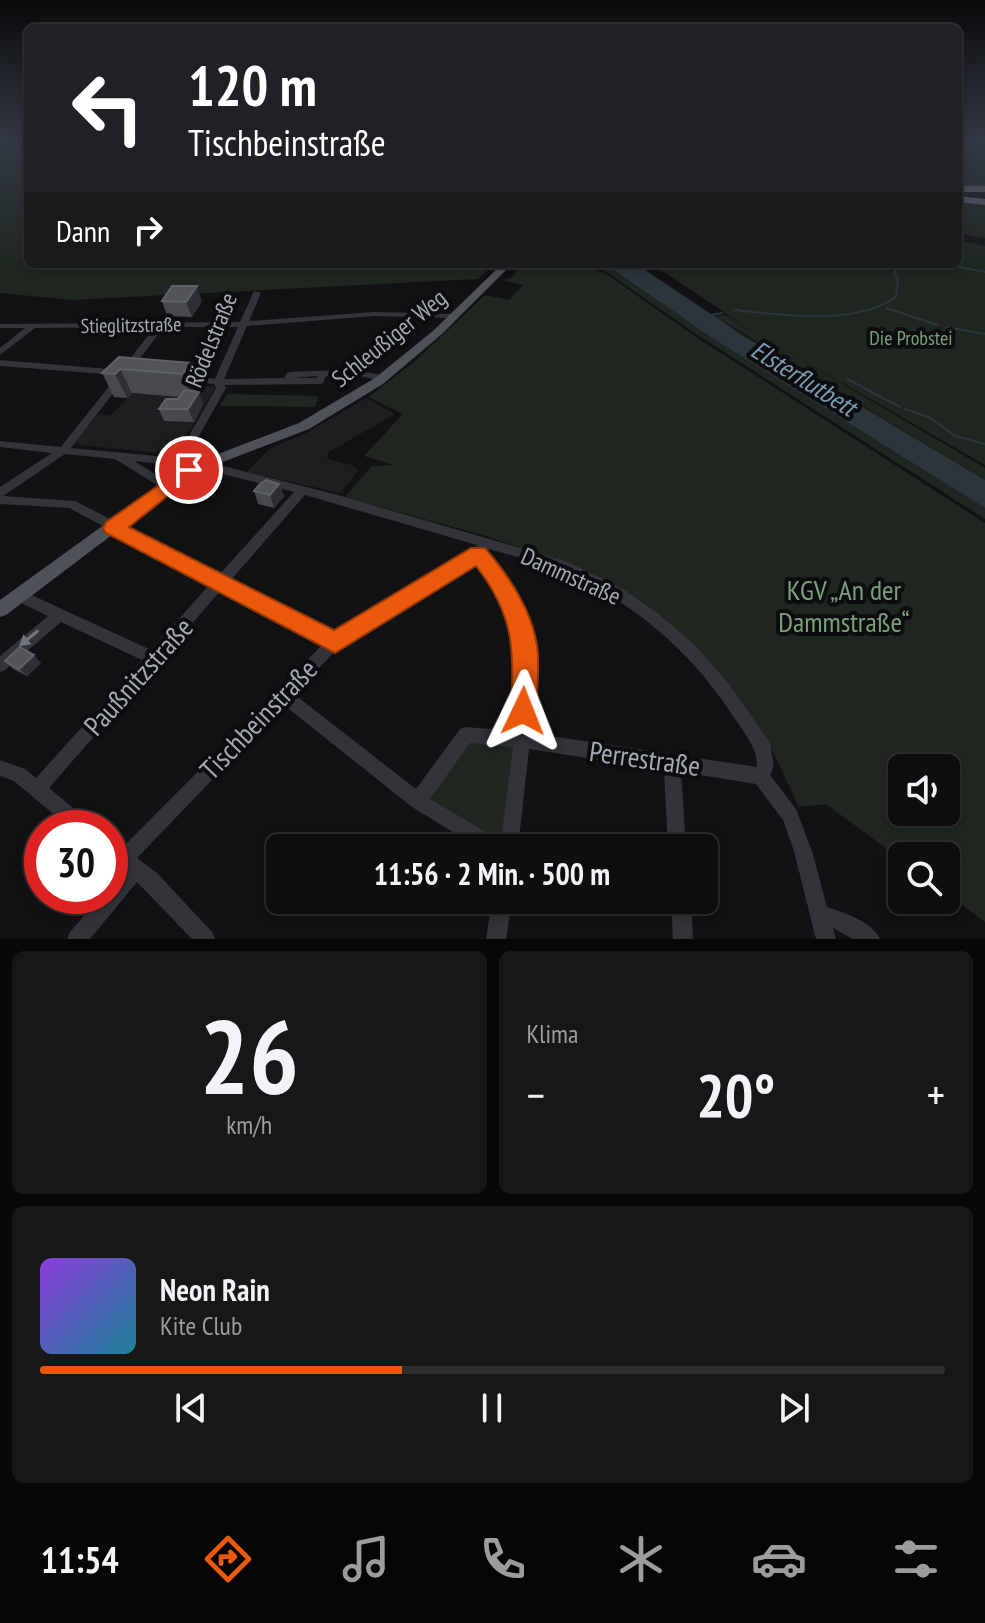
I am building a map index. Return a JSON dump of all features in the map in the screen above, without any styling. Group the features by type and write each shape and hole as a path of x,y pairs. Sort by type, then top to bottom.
{"highway":[{"path":"962,189 985,189"},
{"path":"962,198 985,200"}],"main road":[{"name":"Schleußiger Weg","path":"199,464 304,426 382,378 454,316 503,268"},
{"path":"0,610 199,464"}],"street":[{"name":"Rödelstraße","path":"187,448 221,388 218,382 257,293"},
{"name":"Stieglitzstraße","path":"0,326 242,324 406,314 454,316"},
{"path":"0,493 64,450 161,325"},
{"path":"0,352 33,327"},
{"path":"0,363 141,374"},
{"path":"171,377 218,382 288,381 290,375 322,374 369,374 382,378"},
{"name":"Dammstraße","path":"0,444 199,464 302,490 482,548 563,566 618,593 689,649 743,714 764,749 766,766 761,776"},
{"path":"118,456 167,487"},
{"name":"Paußnitzstraße","path":"37,789 302,490"},
{"path":"0,500 71,504 335,642"},
{"path":"482,548 502,583 526,653 522,740 511,834"},
{"name":"Tischbeinstraße","path":"128,854 335,642 482,548"},
{"path":"20,596 153,658"},
{"path":"0,665 60,614"},
{"path":"282,694 418,801 473,834"},
{"name":"Perrestraße","path":"418,801 466,735 522,740 761,776"},
{"path":"672,763 676,834"},
{"path":"0,768 19,775 62,810"},
{"path":"761,776 790,815 826,939"},
{"path":"128,864 205,939"},
{"name":"Tischbeinstraße","path":"77,939 91,914"},
{"path":"496,939 500,914"},
{"path":"682,914 683,939"},
{"path":"821,914 849,925 870,939"}],"shaded area":[{"path":"202,386 215,387 179,450 171,454 80,445 77,440 98,414 111,415 132,393 192,398"},
{"path":"366,398 395,414 329,452 327,459 352,465 359,470 340,493 247,472 269,449 306,433"}],"green space":[{"path":"0,185 24,185 24,268 490,268 478,279 71,300 0,293"},
{"path":"962,185 985,185 962,188"},
{"path":"962,202 985,204 985,238 962,234"},
{"name":"Die Probstei","path":"962,241 985,246 985,465 752,331 658,268 962,268"},
{"name":"KGV „An der Dammstraße“","path":"520,268 590,268 605,273 696,337 985,523 985,922 960,903 960,842 888,842 888,850 826,804 799,807 770,746 641,602 587,571 489,537 345,497 372,466 394,465 364,456 403,414 368,397 414,362 485,295 509,300 523,285 500,280 511,278"},
{"path":"601,268 611,268 715,340 985,508 985,519 699,336"},
{"path":"726,315 985,468 985,480 714,316"},
{"path":"227,394 319,396 315,407 220,406"},
{"path":"466,735 522,740 511,834 482,834 418,801"}],"water":[{"name":"Elsterflutbett","path":"611,268 642,268 744,336 985,480 985,508 715,340"}],"building":[{"path":"172,286 197,286 186,302 162,301"},
{"path":"119,357 192,363 182,374 120,369 115,374 102,373"},
{"path":"185,390 199,392 188,409 159,409 166,399 178,399"},
{"path":"266,480 279,484 270,495 254,491 259,485"},
{"path":"20,647 34,655 19,669 5,661"}],"waterway":[{"path":"962,267 985,272"},
{"path":"734,310 796,316 860,312 896,297 898,279 894,273 897,268"},
{"path":"886,308 938,325"},
{"path":"711,315 722,313"},
{"path":"946,327 985,334"},
{"name":"Elsterflutbett","path":"847,379 900,407"},
{"path":"905,409 931,418 955,436 985,444"}],"route":[{"path":"189,470 113,528 222,581 335,642 478,554 502,583 522,634 526,653 523,711"}]}
